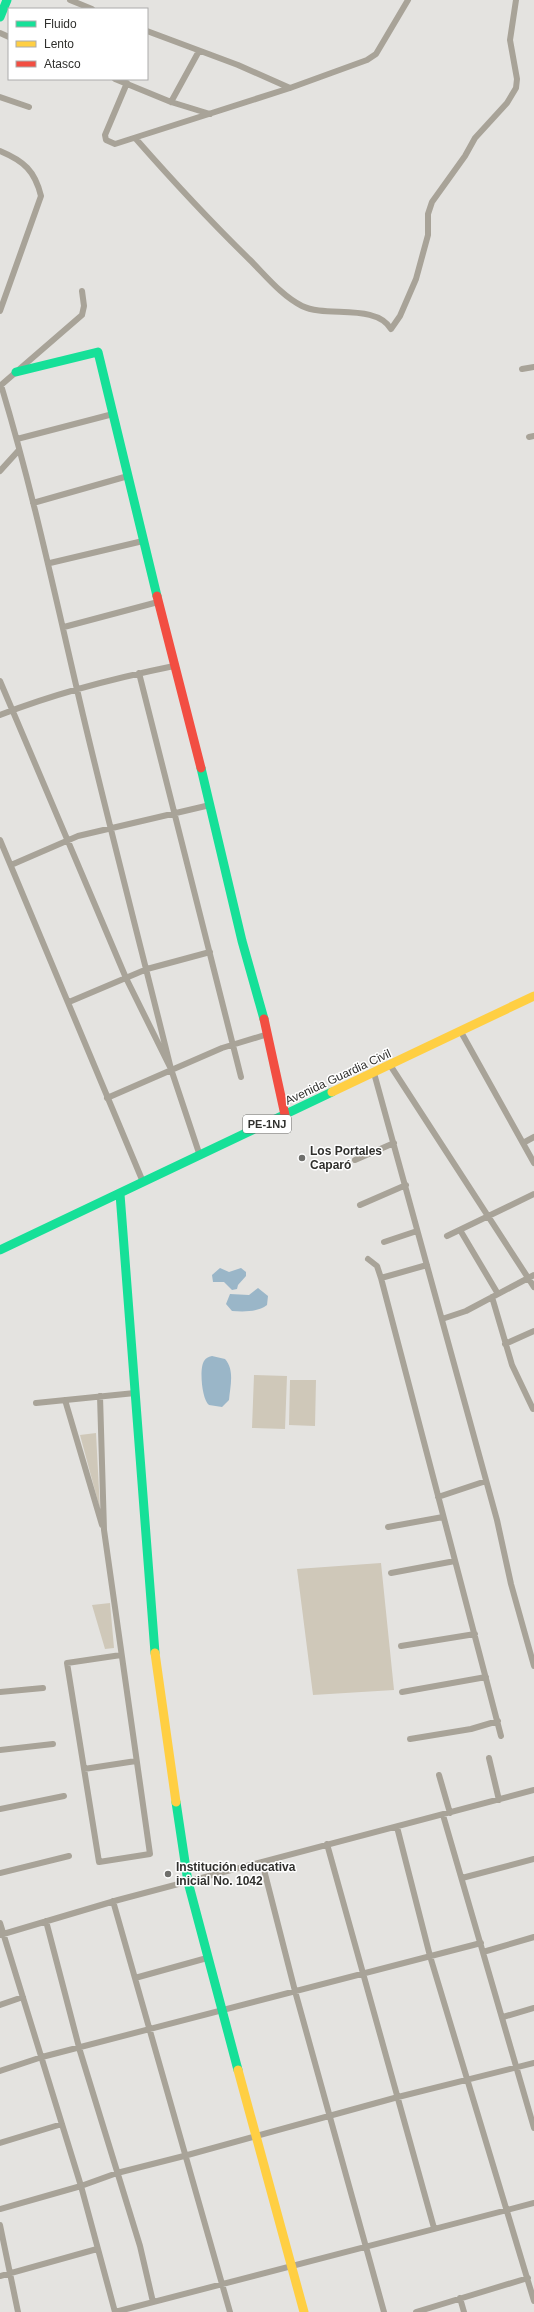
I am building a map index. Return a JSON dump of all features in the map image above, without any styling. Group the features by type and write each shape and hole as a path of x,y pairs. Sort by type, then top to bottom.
{"main road":[{"path":"0,17 7,0"},
{"path":"16,372 98,352 158,602 210,805 242,941 268,1034 285,1115"},
{"name":"Avenida Guardia Civil","path":"0,1250 534,996"},
{"path":"120,1194 155,1656 188,1882 221,2010 304,2312"}],"street":[{"path":"70,0 90,8"},
{"path":"127,83 105,135 106,140 115,144 136,139 354,66 376,54 408,0"},
{"path":"136,139 208,218 285,295 309,308 370,315 387,324 391,329 400,316 416,279 428,235 428,214 432,202 465,156 475,138 507,103 516,88 517,80 510,40 516,0"},
{"path":"148,31 238,65 290,88"},
{"path":"171,102 199,51"},
{"path":"119,80 171,102 210,114"},
{"path":"0,97 29,107"},
{"path":"0,311 41,196 37,181 26,165 1,153"},
{"path":"82,291 84,306 82,314 0,386 17,439 50,563 77,689 110,828 147,969 171,1069 200,1156"},
{"path":"522,369 534,367"},
{"path":"17,439 113,414"},
{"path":"0,471 19,450"},
{"path":"33,502 128,476"},
{"path":"50,563 143,541"},
{"path":"64,627 158,602"},
{"path":"0,715 40,699 139,673 174,666"},
{"path":"139,673 241,1077"},
{"path":"0,681 126,978 171,1069"},
{"path":"11,865 67,840 110,828 210,805"},
{"path":"0,840 143,1182"},
{"path":"69,1002 147,969 210,952"},
{"path":"461,1032 534,1163"},
{"path":"107,1098 171,1069 233,1044 268,1034"},
{"path":"390,1065 531,1277 534,1287"},
{"path":"374,1073 486,1482 511,1584 534,1666"},
{"path":"523,1144 534,1137"},
{"path":"355,1160 394,1142"},
{"path":"360,1204 406,1186"},
{"path":"447,1236 534,1194"},
{"path":"384,1242 417,1230"},
{"path":"460,1230 495,1295 505,1344 532,1409"},
{"path":"368,1259 377,1266 381,1278 501,1736"},
{"path":"381,1278 427,1265"},
{"path":"442,1319 466,1310 531,1277"},
{"path":"505,1344 534,1331"},
{"path":"36,1403 135,1393"},
{"path":"100,1396 104,1530 150,1854 99,1862 67,1663 121,1655"},
{"path":"65,1400 104,1530"},
{"path":"438,1497 486,1482"},
{"path":"388,1527 443,1517"},
{"path":"391,1573 455,1561"},
{"path":"401,1646 474,1634"},
{"path":"402,1692 486,1677"},
{"path":"0,1692 42,1688"},
{"path":"410,1739 471,1729 498,1721"},
{"path":"0,1750 53,1744"},
{"path":"489,1758 499,1800"},
{"path":"84,1769 136,1761"},
{"path":"439,1775 450,1813"},
{"path":"2,1934 113,1901 534,1790"},
{"path":"0,1809 64,1796"},
{"path":"443,1815 518,2067 534,2128"},
{"path":"397,1827 430,1956 534,2301"},
{"path":"327,1844 434,2228"},
{"path":"0,1873 69,1856"},
{"path":"462,1878 534,1859"},
{"path":"262,1862 295,1991 384,2312"},
{"path":"113,1901 184,2156 230,2312"},
{"path":"46,1921 80,2048 116,2173 140,2246 153,2302"},
{"path":"0,1923 2,1934 24,1997 81,2186 115,2312 291,2264 534,2202"},
{"path":"483,1952 534,1937"},
{"path":"0,2071 42,2057 481,1943"},
{"path":"135,1978 207,1958"},
{"path":"0,2005 24,1997"},
{"path":"503,2017 534,2008"},
{"path":"0,2209 81,2186 116,2173 184,2156 398,2097 534,2063"},
{"path":"0,2143 62,2124"},
{"path":"0,2225 18,2312"},
{"path":"0,2276 98,2249"},
{"path":"416,2312 528,2278"},
{"path":"460,2298 464,2312"}],"shaded area":[{"path":"254,1375 287,1376 285,1429 252,1428"},
{"path":"290,1380 316,1380 315,1426 289,1425"},
{"path":"96,1433 100,1509 80,1435"},
{"path":"381,1563 394,1690 313,1695 297,1569"},
{"path":"110,1603 114,1648 105,1649 92,1605"}],"water":[{"path":"220,1268 229,1272 241,1268 246,1272 246,1276 238,1285 237,1289 232,1290 224,1282 213,1282 212,1275"},
{"path":"258,1288 268,1296 267,1305 251,1311 232,1311 226,1304 230,1294 249,1295"},
{"path":"212,1356 225,1359 231,1373 229,1400 222,1407 209,1405 203,1391 202,1365 208,1357"}],"traffic: fast":[{"path":"0,17 7,0"},
{"path":"16,372 98,352 157,596"},
{"path":"201,768 242,941 264,1019"},
{"path":"0,1250 332,1092"},
{"path":"120,1194 155,1653"},
{"path":"176,1802 188,1882 238,2070"}],"traffic: slow":[{"path":"332,1092 534,996"},
{"path":"155,1653 176,1802"},
{"path":"238,2070 304,2312"}],"traffic: jam":[{"path":"157,596 201,768"},
{"path":"264,1019 285,1115"}],"place":[{"name":"Los Portales Caparó","path":"302,1158"},
{"name":"Institución educativa inicial No. 1042","path":"168,1874"}]}
